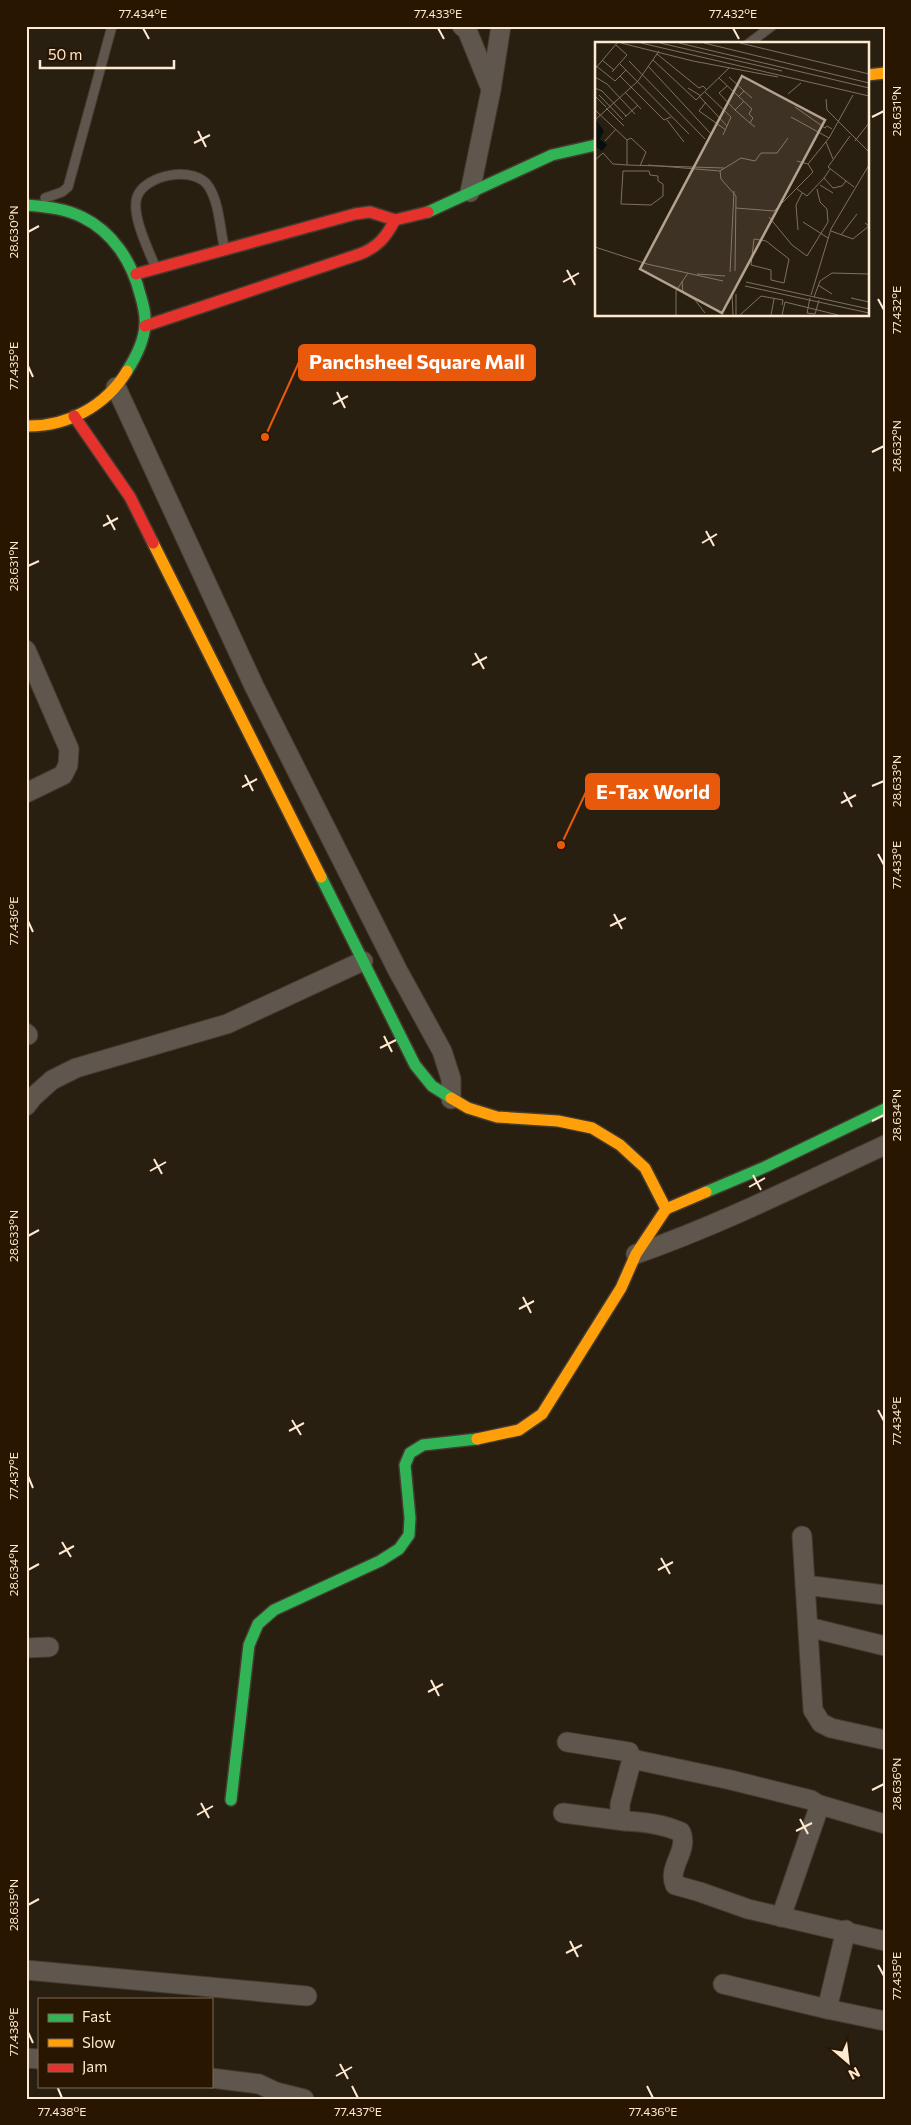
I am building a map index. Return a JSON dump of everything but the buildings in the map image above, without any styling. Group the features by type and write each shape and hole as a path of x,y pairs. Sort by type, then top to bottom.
{"street":[{"path":"462,26 467,30 491,90"},
{"path":"470,192 491,90 501,26"},
{"path":"868,75 885,73"},
{"path":"136,274 355,214 370,212 395,220 431,210 552,155 595,145"},
{"path":"26,205 53,207 79,215 102,229 121,248 136,274 143,304 145,326 137,352 121,382 96,404 74,416 49,425 26,426"},
{"path":"145,326 371,250 384,240 395,220"},
{"path":"116,387 159,484 254,686 376,928 442,1051 451,1079 451,1099"},
{"path":"74,416 130,497 415,1065 432,1086 468,1108 497,1117 558,1122 592,1128 620,1144 645,1168 666,1209"},
{"path":"130,497 159,484"},
{"path":"26,650 69,749 68,765 63,774 52,782 26,793"},
{"path":"353,939 376,928"},
{"path":"26,1106 52,1080 76,1068 227,1024 363,961"},
{"path":"231,1800 249,1645 258,1624 274,1610 380,1561 399,1549 409,1535 410,1518 405,1465 410,1453 423,1445 492,1437 519,1430 542,1414 621,1288 636,1254 666,1209 765,1167 885,1110"},
{"path":"636,1254 685,1237 885,1145"},
{"path":"802,1536 813,1710 820,1723 831,1728 885,1740"},
{"path":"805,1585 885,1595"},
{"path":"808,1627 885,1646"},
{"path":"26,1648 49,1646"},
{"path":"567,1742 629,1752 632,1759 620,1804 620,1815 625,1821"},
{"path":"632,1759 731,1780 811,1800 817,1804 885,1824"},
{"path":"781,1916 818,1810 817,1804"},
{"path":"563,1813 625,1821 650,1822 681,1832 684,1844 673,1872 672,1879 675,1885 748,1909 846,1930 883,1935"},
{"path":"827,2009 846,1930"},
{"path":"26,1970 203,1994 307,1996"},
{"path":"723,1984 885,2021"},
{"path":"212,2078 259,2084 276,2092 304,2099"}],"lane":[{"path":"26,205 62,192 68,187 112,26"},
{"path":"751,42 772,26"},
{"path":"156,269 138,224 136,198 144,185 162,176 182,175 197,177 208,185 213,196 225,250"}],"traffic: fast":[{"path":"428,212 552,155 595,145"},
{"path":"26,205 48,207 82,217 103,231 120,249 132,271 145,313 141,343 127,371"},
{"path":"321,877 415,1065 432,1086 451,1098"},
{"path":"706,1192 765,1167 885,1109"},
{"path":"231,1800 249,1645 258,1624 274,1610 380,1561 399,1549 409,1535 410,1518 405,1465 410,1453 423,1445 477,1439"}],"traffic: slow":[{"path":"868,75 885,73"},
{"path":"26,426 56,423 84,412 108,394 127,371"},
{"path":"153,543 321,877"},
{"path":"451,1098 468,1108 497,1117 558,1121 592,1128 620,1145 645,1168 666,1209"},
{"path":"477,1439 519,1430 542,1414 621,1288 636,1254 666,1209 706,1192"}],"traffic: jam":[{"path":"136,274 355,214 370,212 395,220 428,212"},
{"path":"145,326 360,254 381,241 395,220"},
{"path":"74,416 130,497 153,543"}],"place":[{"name":"Panchsheel Square Mall","path":"265,437"},
{"name":"E-Tax World","path":"561,845"}]}
